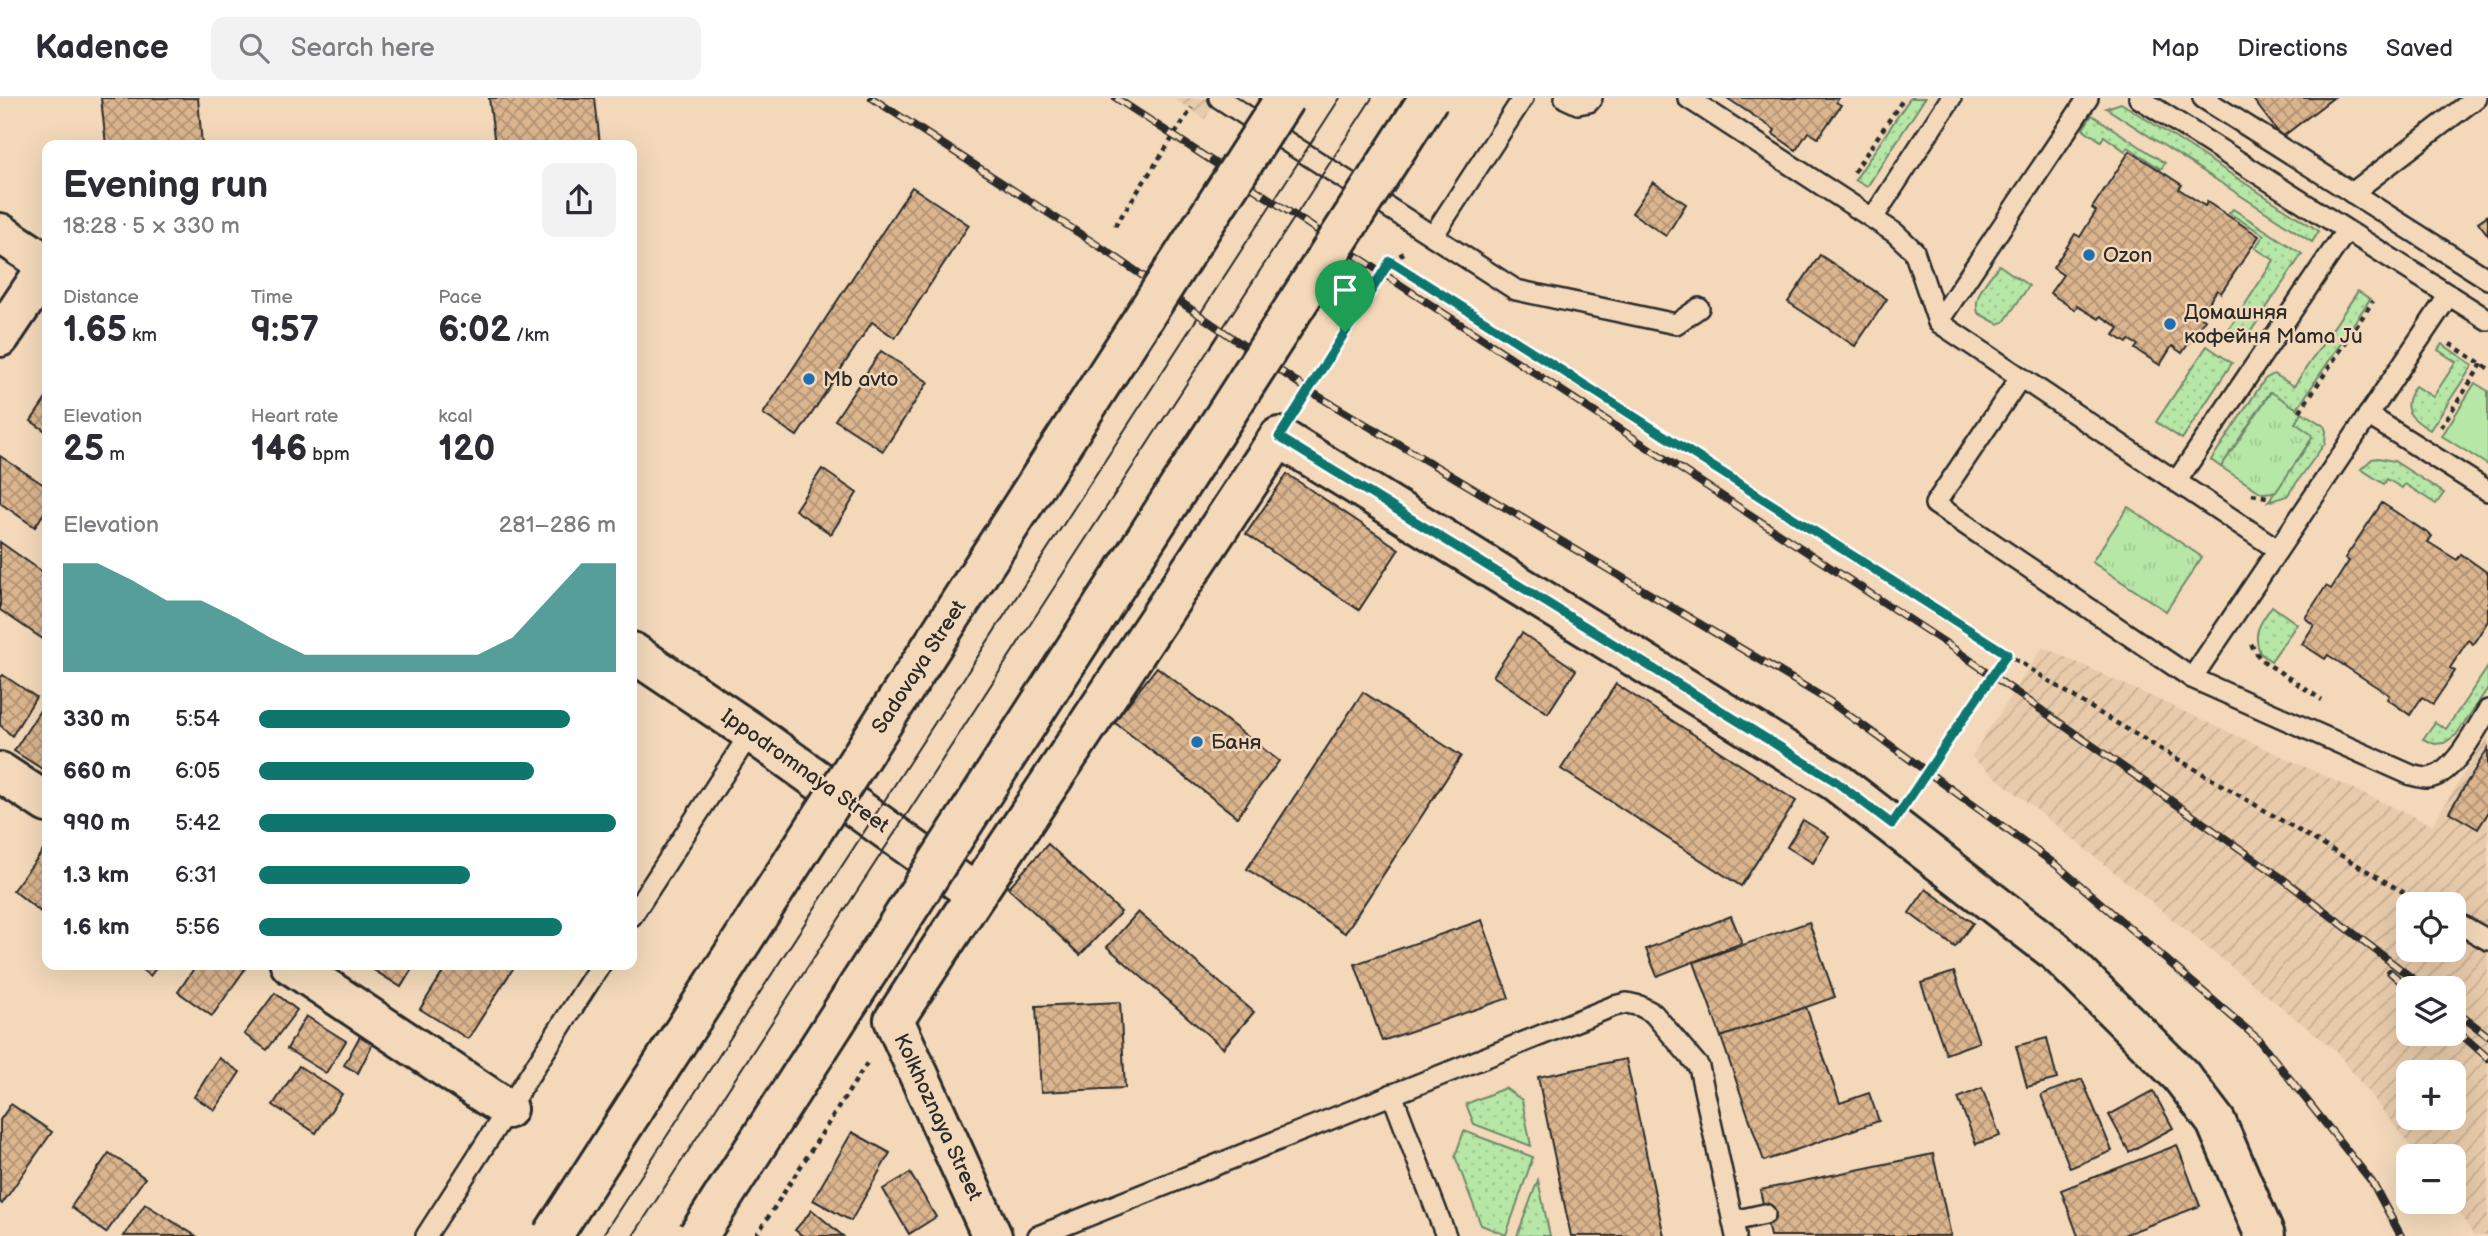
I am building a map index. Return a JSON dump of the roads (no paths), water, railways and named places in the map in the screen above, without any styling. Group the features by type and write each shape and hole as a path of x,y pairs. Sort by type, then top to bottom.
{"street":[{"name":"Sadovaya Street","path":"552,1236 1286,98"},
{"path":"698,1236 1429,98"},
{"path":"0,233 42,262"},
{"path":"0,337 42,273"},
{"name":"Kolkhoznaya Street","path":"992,1236 894,1020 1279,437 1835,781 2055,951 2181,1076 2216,1122 2265,1236"},
{"name":"Ippodromnaya Street","path":"637,655 751,732 976,894"},
{"path":"0,772 42,800"},
{"path":"299,970 507,1109"}],"lane":[{"path":"1219,98 1516,290 1676,324 1699,308"},
{"path":"1433,236 1523,98"},
{"path":"1565,98 1578,104 1589,102 1592,98"},
{"path":"1688,98 1895,233 1914,251 1938,322 2277,549"},
{"path":"1872,218 1951,98"},
{"path":"1938,322 2088,98"},
{"path":"2139,98 2488,320"},
{"path":"2203,98 2488,279"},
{"path":"2352,192 2476,98"},
{"path":"2176,482 2346,231"},
{"path":"2192,678 2449,295"},
{"path":"2020,378 1935,504 2192,678 2412,775 2429,778 2444,772 2456,760 2488,710"},
{"path":"2368,415 2488,491"},
{"path":"637,908 751,732"},
{"path":"2466,928 2488,940"},
{"path":"426,1236 597,970"},
{"path":"1038,1236 1627,1003 1653,1013 1699,1067 1734,1228 1765,1214"},
{"path":"1392,1094 1446,1236"}],"tram line":[{"path":"602,1236 1340,98"},
{"path":"633,1236 1372,98"}],"railway":[{"path":"872,98 1114,256 1308,390 1829,701 2059,867 2258,1039 2372,1182 2401,1236"},
{"path":"1116,98 1947,644 2279,876 2409,976"},
{"path":"2390,972 2396,977"},
{"path":"2466,1019 2488,1036"},
{"path":"2466,1039 2488,1058"}],"place":[{"name":"Ozon","path":"2089,255"},
{"name":"Домашняя кофейня Mama Ju","path":"2170,324"},
{"name":"Mb avto","path":"809,379"},
{"name":"Баня","path":"1197,742"}]}
